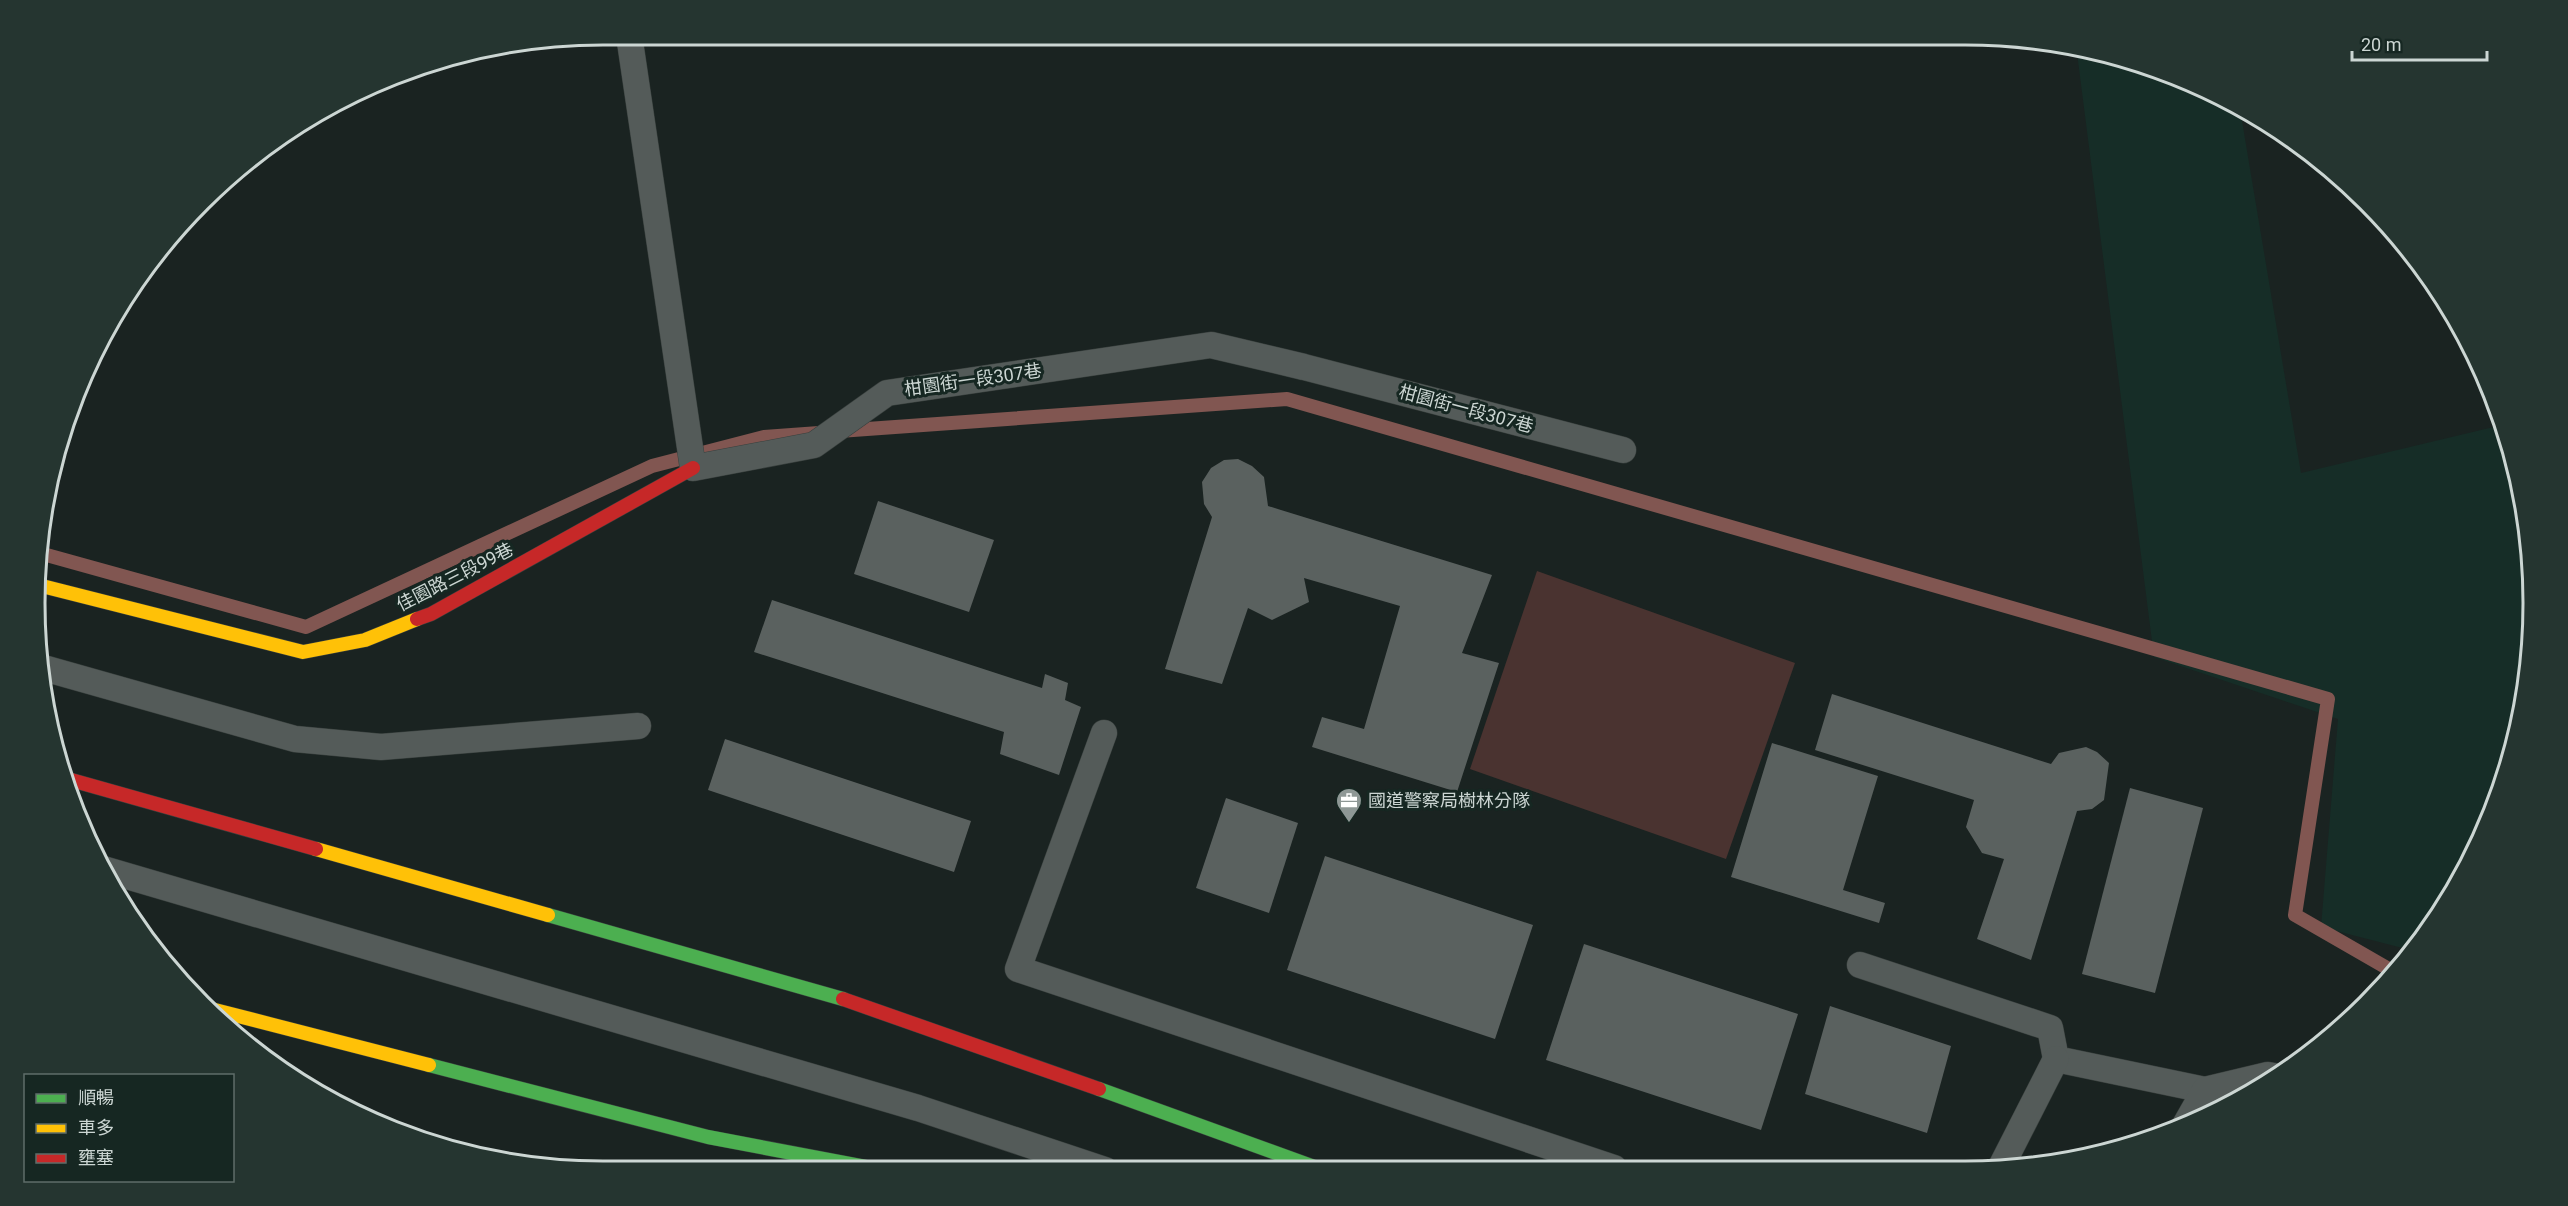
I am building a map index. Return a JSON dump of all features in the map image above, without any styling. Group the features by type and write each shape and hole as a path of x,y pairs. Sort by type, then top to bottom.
{"main road":[{"name":"佳園路三段99巷","path":"45,587 303,652 365,640 430,614 693,468"},
{"path":"75,781 869,1006 1298,1161"},
{"path":"223,1012 708,1137 838,1161"}],"lane":[{"path":"631,45 693,468"},
{"name":"柑園街一段307巷","path":"693,468 814,445 887,393 1211,345 1623,450"},
{"path":"49,670 295,739 381,747 638,726"},
{"path":"1104,733 1017,969 1593,1161"},
{"path":"115,872 918,1108 1078,1161"},
{"path":"1860,965 2050,1028 2056,1059 2005,1160"},
{"path":"2056,1059 2205,1090 2254,1080"},
{"path":"2193,1112 2205,1090"}],"shaded area":[{"path":"2078,57 2109,64 2179,87 2242,119 2301,473 2494,427 2512,494 2522,567 2522,639 2512,712 2504,747 2481,817 2448,882 2404,948 2321,927 2338,719 2154,657"},
{"path":"1537,571 1795,663 1726,859 1470,769"}],"building":[{"path":"1238,459 1252,466 1264,477 1268,506 1492,575 1462,653 1499,663 1457,792 1312,747 1322,717 1364,729 1400,606 1304,578 1309,602 1272,620 1248,608 1222,684 1165,669 1212,517 1204,504 1202,482 1211,468 1224,460"},
{"path":"878,501 994,540 969,612 854,574"},
{"path":"772,600 1042,688 1045,674 1068,683 1065,700 1081,707 1059,775 1000,754 1004,732 754,652"},
{"path":"1832,694 2051,764 2059,753 2086,747 2097,752 2109,763 2104,800 2092,809 2077,811 2031,960 1977,939 2004,859 1982,853 1966,827 1974,800 1815,750"},
{"path":"725,739 971,821 954,872 708,790"},
{"path":"1772,743 1878,776 1843,890 1885,903 1879,923 1731,877"},
{"path":"2130,788 2203,808 2155,993 2082,974"},
{"path":"1226,798 1298,823 1269,913 1196,888"},
{"path":"1325,856 1533,925 1495,1039 1287,970"},
{"path":"1584,944 1798,1014 1761,1130 1546,1060"},
{"path":"1830,1006 1951,1046 1927,1133 1805,1094"}],"waterway":[{"path":"839,431 1287,399 2328,699 2295,915 2387,968"},
{"path":"47,555 306,627 652,466 764,437 819,433"}],"traffic: fast":[{"path":"548,915 843,999"},
{"path":"429,1065 708,1137 834,1161"},
{"path":"1099,1089 1298,1161"}],"traffic: slow":[{"path":"45,587 303,652 365,640 417,619"},
{"path":"316,849 548,915"},
{"path":"223,1012 429,1065"}],"traffic: jam":[{"path":"417,619 431,614 693,468"},
{"path":"75,781 316,849"},
{"path":"843,999 1099,1089"}],"place":[{"name":"國道警察局樹林分隊","path":"1349,824"}]}
